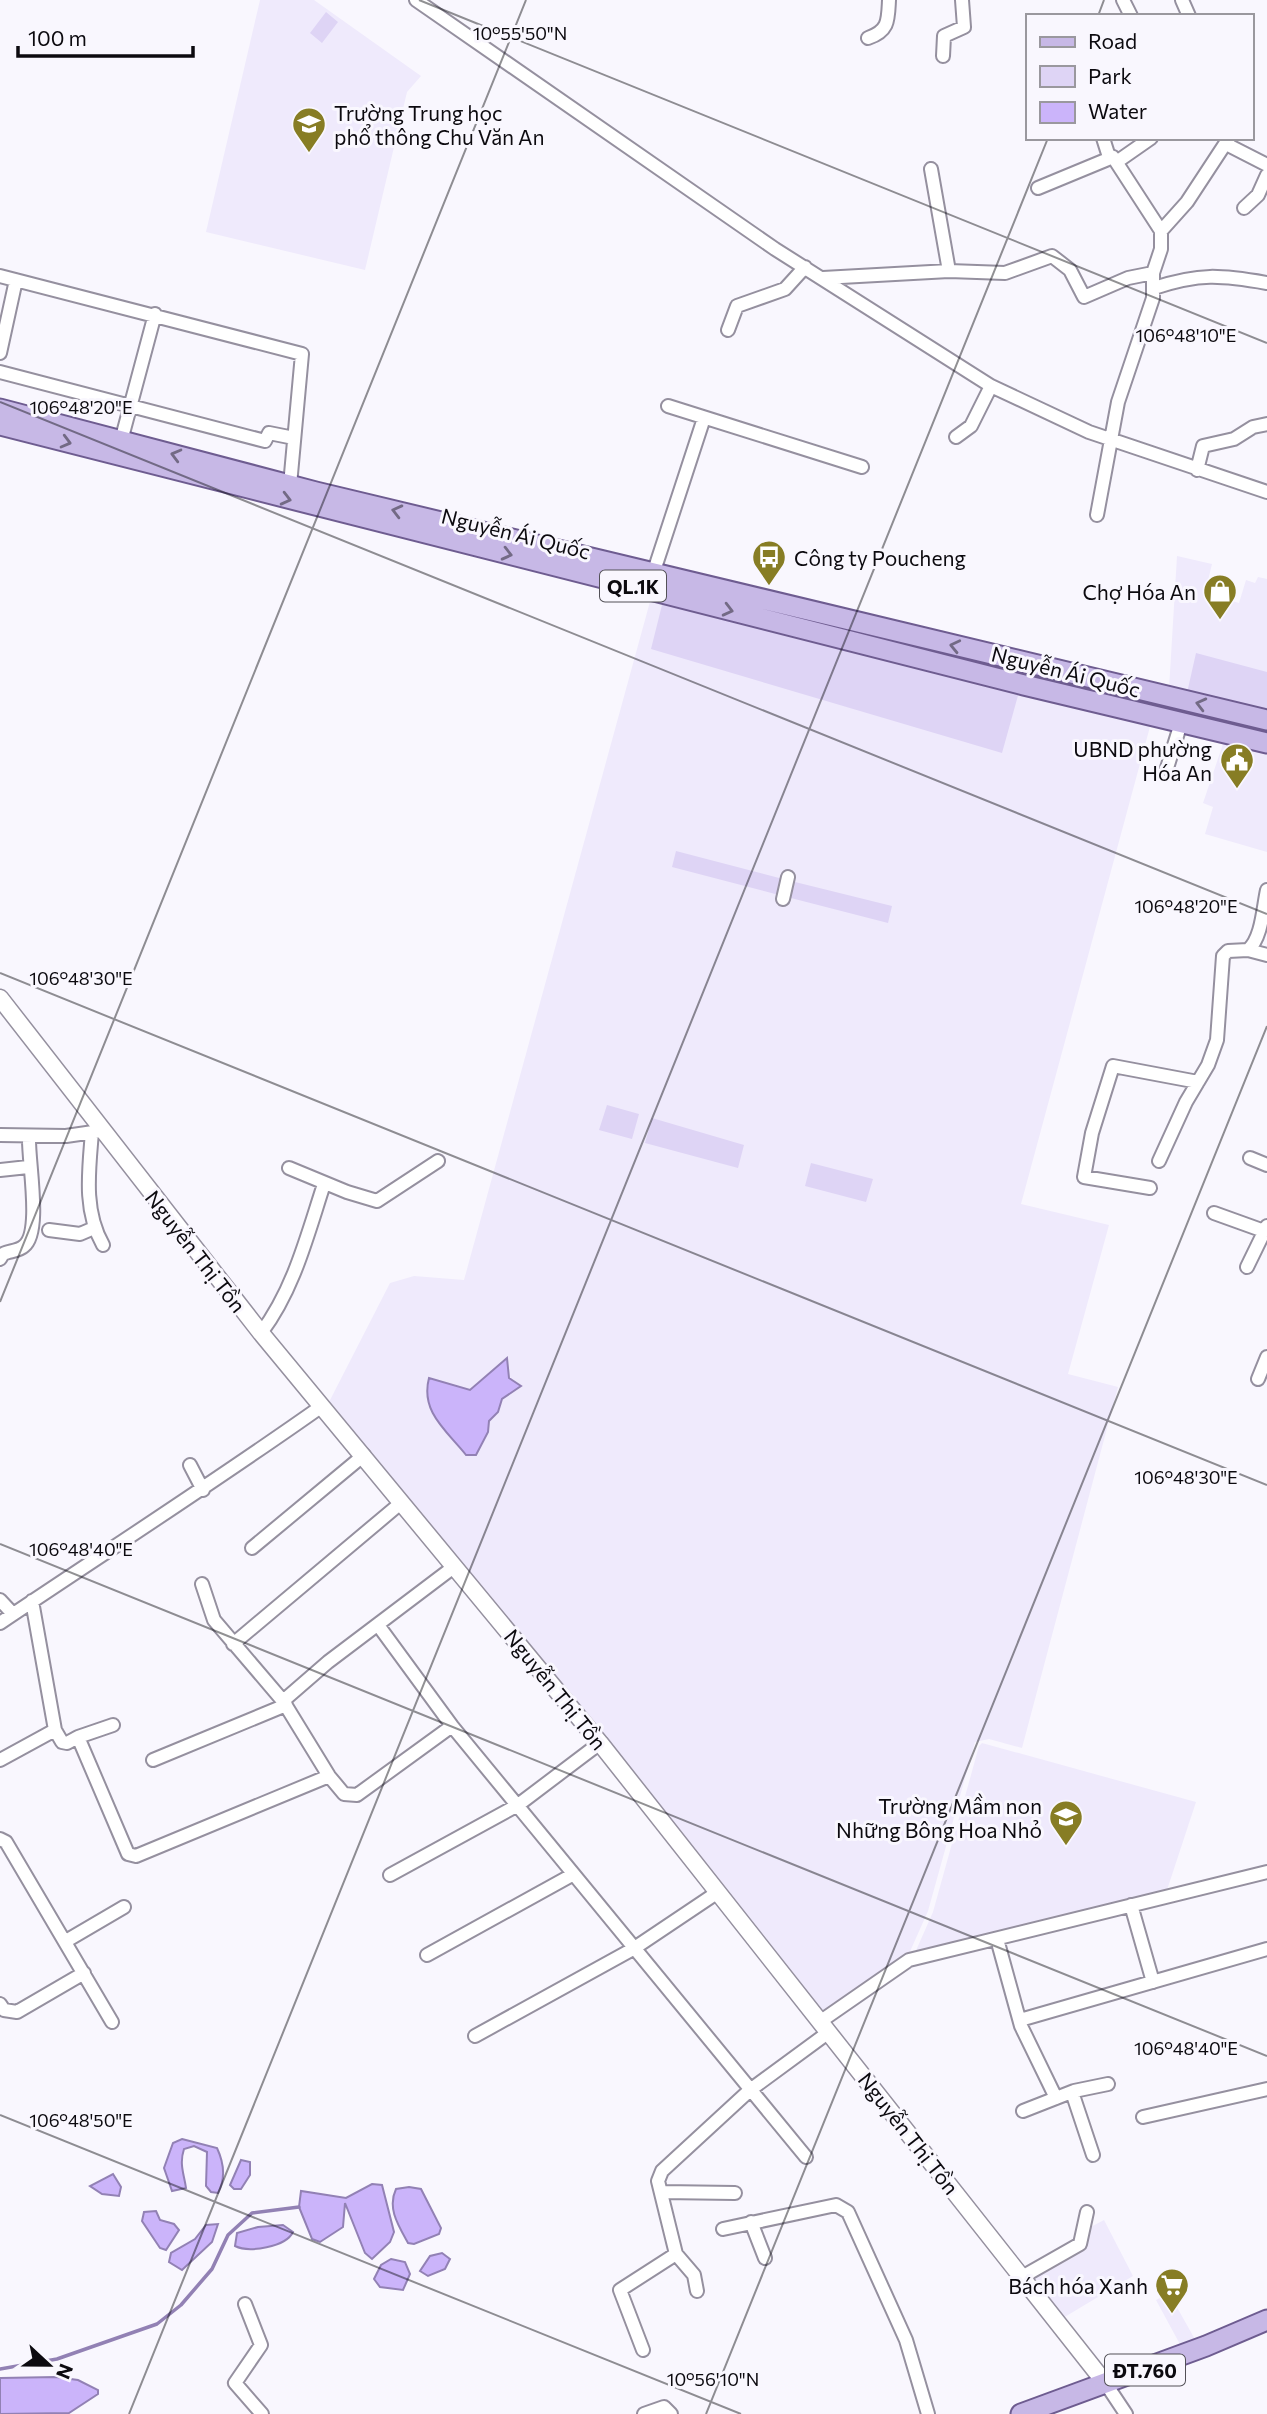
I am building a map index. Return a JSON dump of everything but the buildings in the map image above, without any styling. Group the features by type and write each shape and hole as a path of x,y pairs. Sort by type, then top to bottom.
{"main road":[{"name":"Nguyễn Ái Quốc","path":"0,409 1181,723 1267,743"},
{"name":"Nguyễn Ái Quốc","path":"0,425 651,582"},
{"name":"QL.1K","path":"651,582 1267,720"},
{"name":"ĐT.760","path":"1021,2414 1107,2384 1267,2320"}],"street":[{"path":"416,0 805,267 991,386 1043,413 1113,441 1267,492"},
{"path":"868,38 881,34 886,28 889,0"},
{"path":"943,57 944,36 964,27 962,0"},
{"path":"1097,515 1113,441 1118,401 1150,310 1154,288 1153,273 1161,249 1161,231 1113,159 1104,140"},
{"path":"1038,188 1113,159 1147,140"},
{"path":"1161,231 1187,202 1227,141 1267,165"},
{"path":"931,169 949,271"},
{"path":"1244,208 1258,195 1267,175"},
{"path":"822,278 949,271 1005,273 1052,256 1070,270 1084,297 1128,278 1153,273"},
{"path":"727,330 737,306 785,289 805,267"},
{"path":"1154,288 1190,276 1223,275 1267,283"},
{"path":"0,276 302,354 290,485"},
{"path":"852,276 853,299"},
{"path":"0,353 16,280"},
{"path":"121,441 155,314"},
{"path":"0,372 265,441 270,433 295,438"},
{"path":"956,437 971,426 991,386"},
{"path":"668,406 862,467"},
{"path":"651,582 704,418"},
{"path":"1197,470 1203,446 1234,439 1253,427 1267,424"},
{"path":"1167,768 1181,723"},
{"path":"783,898 788,877"},
{"path":"1248,950 1256,938 1267,890"},
{"path":"1159,1161 1208,1066 1217,1040 1223,956 1228,951 1248,950 1267,955"},
{"name":"Nguyễn Thị Tồn","path":"0,998 96,1131 600,1743 1107,2384"},
{"path":"1150,1188 1084,1177 1092,1133 1113,1066 1198,1082"},
{"path":"0,1135 29,1137 96,1131 88,1182 94,1228 103,1245"},
{"path":"0,1259 3,1254 24,1247 30,1238 34,1203 28,1167 29,1137"},
{"path":"1250,1158 1267,1165"},
{"path":"289,1168 369,1200 382,1200 438,1161"},
{"path":"0,1170 28,1167"},
{"path":"261,1334 285,1296 324,1184"},
{"path":"1214,1213 1266,1228 1247,1267"},
{"path":"49,1230 80,1234 94,1228"},
{"path":"1258,1379 1267,1357"},
{"path":"0,1623 103,1551 203,1490 322,1406"},
{"path":"252,1548 364,1455"},
{"path":"190,1465 203,1490"},
{"path":"233,1644 402,1502"},
{"path":"153,1760 284,1703 455,1566"},
{"path":"202,1584 214,1620 284,1703 329,1776 344,1794 357,1795 452,1726"},
{"path":"0,1600 13,1614"},
{"path":"32,1601 55,1730 62,1742 67,1743 113,1725"},
{"path":"378,1625 452,1726 806,2157"},
{"path":"0,1760 55,1730"},
{"path":"78,1737 131,1856 329,1776"},
{"path":"390,1875 518,1805 600,1743"},
{"path":"0,1839 6,1842 112,2022"},
{"path":"697,2291 694,2275 676,2254 659,2181 662,2171 750,2090 909,1960 1267,1872"},
{"path":"427,1955 572,1875"},
{"path":"475,2036 634,1949 718,1892"},
{"path":"1131,1905 1153,1982"},
{"path":"66,1941 124,1907"},
{"path":"997,1939 1020,2020 1056,2098"},
{"path":"1020,2020 1267,1950"},
{"path":"0,2004 4,2010 17,2012 84,1973"},
{"path":"1023,2111 1072,2092 1108,2084"},
{"path":"1143,2117 1267,2089"},
{"path":"1072,2092 1093,2155"},
{"path":"663,2192 735,2193"},
{"path":"723,2229 836,2205 848,2212 906,2340 929,2414"},
{"path":"1022,2277 1080,2245 1087,2212"},
{"path":"751,2222 765,2258"},
{"path":"643,2350 621,2288 676,2254"},
{"path":"246,2304 261,2345 234,2383 262,2414"},
{"path":"1107,2384 1126,2414"},
{"path":"645,2414 664,2407 671,2414"}],"shaded area":[{"name":"Trường Trung học phổ thông Chu Văn An","path":"260,0 314,0 421,76 407,92 365,270 206,232"},
{"name":"Chợ Hóa An","path":"1177,556 1212,564 1205,593 1239,603 1246,580 1255,583 1258,577 1267,579 1267,713 1169,689"},
{"path":"651,598 1151,723 1021,1204 1109,1225 1068,1374 1118,1387 1022,1748 989,1739 975,1742 928,1911 908,1956 824,2015 614,1750 328,1404 390,1283 414,1276 464,1280"},
{"name":"UBND phường Hóa An","path":"1224,741 1267,750 1267,852 1205,834 1213,807 1203,803"},
{"name":"Trường Mầm non Những Bông Hoa Nhỏ","path":"982,1743 1196,1802 1166,1893 914,1955 933,1912"},
{"path":"1104,2220 1133,2276 1063,2318 1031,2277 1083,2248 1087,2229"},
{"name":"Bách hóa Xanh","path":"1169,2293 1197,2343 1182,2348 1156,2300"}],"green space":[{"path":"326,12 338,22 322,43 310,33"},
{"path":"663,601 1019,692 1002,753 651,649"},
{"path":"1196,653 1267,672 1267,713 1187,693"},
{"path":"676,851 783,879 779,895 672,867"},
{"path":"791,881 892,906 888,923 787,897"},
{"path":"607,1105 639,1114 632,1139 599,1130"},
{"path":"652,1118 744,1145 738,1168 645,1143"},
{"path":"811,1163 873,1179 866,1202 805,1186"}],"water":[{"path":"507,1358 509,1378 521,1386 502,1399 498,1412 489,1421 488,1432 476,1455 466,1455 432,1411 427,1390 429,1378 470,1390"},
{"path":"182,2139 217,2148 223,2171 218,2193 211,2192 206,2186 207,2152 194,2146 184,2149 182,2159 186,2188 172,2191 164,2168 173,2143"},
{"path":"241,2160 250,2162 250,2175 241,2189 234,2189 230,2185"},
{"path":"113,2174 121,2187 119,2196 102,2194 90,2186"},
{"path":"372,2184 382,2185 394,2232 390,2242 372,2259 365,2253 345,2203 343,2227 320,2242 312,2239 299,2207 301,2191 346,2198"},
{"path":"396,2189 421,2189 441,2228 439,2234 414,2244 408,2243 393,2210"},
{"path":"156,2211 160,2220 174,2224 179,2230 166,2250 160,2248 142,2221 144,2212"},
{"path":"218,2224 212,2242 182,2270 169,2262 171,2253 195,2239 206,2225"},
{"path":"283,2225 293,2232 275,2245 249,2249 235,2246 237,2233 258,2227"},
{"path":"442,2253 450,2259 445,2269 428,2276 420,2271 430,2256"},
{"path":"391,2259 405,2262 410,2274 403,2290 380,2287 374,2279 381,2265"},
{"path":"56,2377 78,2380 98,2390 98,2394 69,2413 0,2414 0,2378"}],"waterway":[{"path":"0,2369 57,2359 157,2324 181,2305 212,2269 228,2235 252,2213 299,2207"}],"place":[{"name":"Trường Trung học phổ thông Chu Văn An","path":"309,154"},
{"name":"Công ty Poucheng","path":"769,587"},
{"name":"Chợ Hóa An","path":"1220,621"},
{"name":"UBND phường Hóa An","path":"1237,790"},
{"name":"Trường Mầm non Những Bông Hoa Nhỏ","path":"1066,1847"},
{"name":"Bách hóa Xanh","path":"1172,2315"}]}
